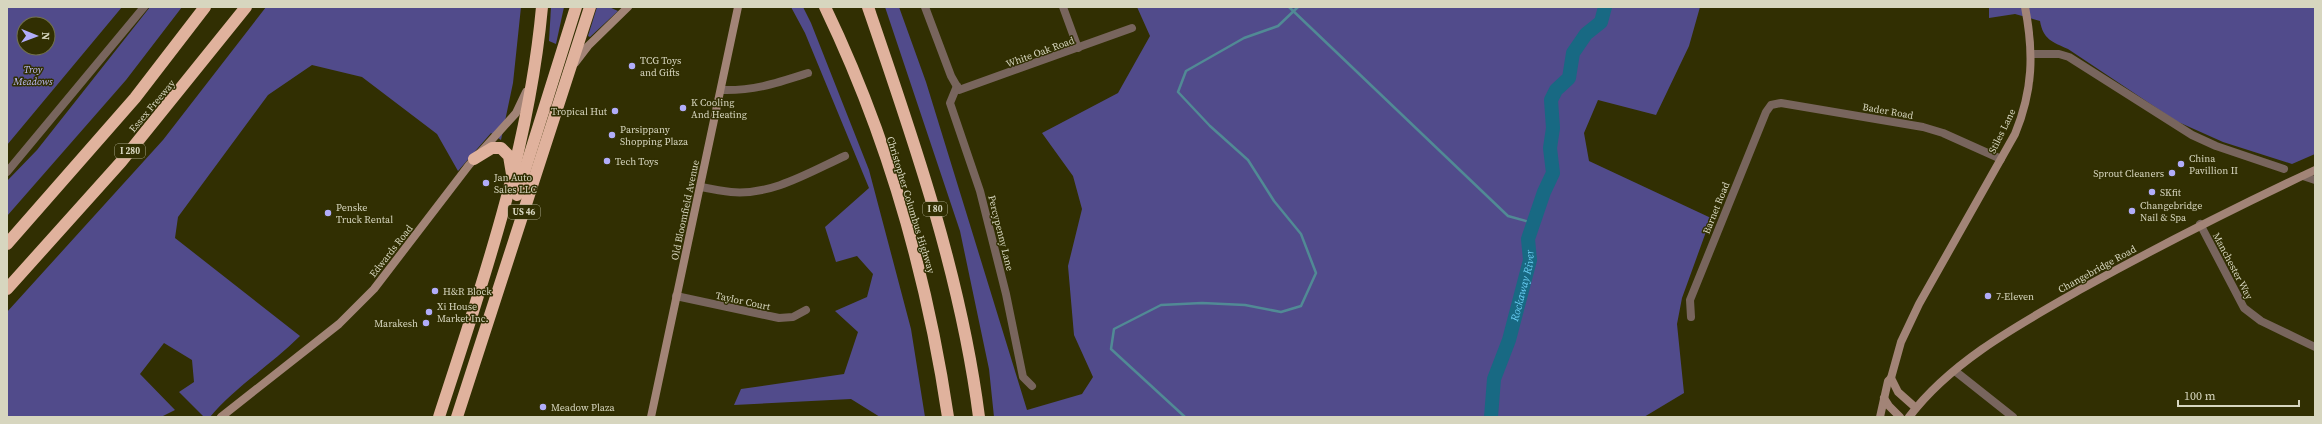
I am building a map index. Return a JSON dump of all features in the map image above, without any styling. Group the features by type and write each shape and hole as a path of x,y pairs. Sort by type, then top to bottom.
{"highway":[{"name":"Essex Freeway","path":"7,244 135,98 205,7"},
{"name":"Essex Freeway","path":"7,289 121,162 246,7"},
{"name":"US 46","path":"439,417 513,181 529,107 536,63 542,7"},
{"path":"507,204 516,197 576,7"},
{"name":"US 46","path":"457,417 590,7"},
{"name":"Christopher Columbus Highway","path":"825,7 865,101 902,208 926,300 948,417"},
{"name":"Christopher Columbus Highway","path":"868,7 909,126 942,235 963,324 979,417"},
{"path":"474,159 492,148 501,148 509,156 513,181"}],"street":[{"path":"7,172 144,7"},
{"path":"568,74 583,52 628,7"},
{"name":"Old Bloomfield Avenue","path":"651,417 738,7"},
{"path":"925,7 957,86"},
{"path":"1063,7 1078,48"},
{"name":"Stiles Lane","path":"1880,417 1888,381 1891,378 1901,342 1919,304 2000,159 2022,116 2030,87 2031,54 2025,7"},
{"name":"White Oak Road","path":"957,86 959,90 974,87 1132,28"},
{"path":"2031,54 2060,54 2069,57 2192,135 2216,146 2284,169"},
{"name":"Edwards Road","path":"221,417 339,324 359,305 394,266 474,159 516,113 527,90 536,63"},
{"path":"721,90 745,91 763,88 808,74"},
{"name":"Percypenny Lane","path":"957,86 950,103 982,199 1006,294 1023,377 1032,386"},
{"name":"Bader Road","path":"1768,109 1771,106 1781,103 1923,127 1943,132 2000,159"},
{"name":"Barnet Road","path":"1691,317 1690,300 1768,109"},
{"path":"701,187 732,192 764,190 780,185 845,156"},
{"name":"Changebridge Road","path":"1909,417 1916,408 1955,371 2013,328 2200,224 2315,170"},
{"path":"2303,176 2315,180"},
{"name":"Manchester Way","path":"2200,224 2244,308 2261,321 2315,347"},
{"name":"Taylor Court","path":"676,296 779,318 793,317 806,310"},
{"path":"1955,371 2012,417"},
{"path":"1891,378 1898,392 1916,408"},
{"path":"1884,398 1889,406 1900,417"}],"green space":[{"name":"Troy Meadows","path":"7,7 122,7 7,145"},
{"path":"150,7 182,7 126,80 7,216 7,181 37,150"},
{"path":"266,7 521,7 513,83 501,140 491,133 458,171 437,134 362,77 312,65 268,95 178,217 175,238 300,336 289,347 242,385 210,417 204,417 179,392 194,382 192,360 164,343 140,374 175,410 161,417 7,417 7,312 163,140"},
{"path":"551,7 564,7 556,44 549,41"},
{"path":"597,7 609,7 618,11 590,37 588,36"},
{"path":"791,7 803,7 811,23 869,170 911,329 925,417 880,417 851,399 734,405 741,389 844,374 858,332 835,311 867,297 873,274 857,256 836,262 825,227 869,188 805,33"},
{"path":"885,7 899,7 926,82 1027,410 1082,394 1093,377 1074,335 1068,266 1082,209 1073,176 1042,133 1118,93 1150,36 1137,7 1700,7 1689,46 1656,115 1598,100 1584,133 1589,161 1711,218 1682,298 1677,324 1684,393 1644,417 994,417 989,369 960,231"},
{"path":"1989,7 2315,7 2315,154 2292,164 2223,142 2176,121 2068,49 2049,39 2043,32 2040,21 2015,14 1989,18"}],"waterway":[{"path":"1289,7 1508,216 1533,223"},
{"path":"1185,417 1111,349 1114,329 1161,305 1202,303 1245,305 1281,312 1301,306 1316,273 1301,234 1274,201 1248,160 1210,126 1178,92 1186,71 1244,38 1278,26 1298,7"},
{"name":"Rockaway River","path":"1491,417 1494,379 1509,340 1530,260 1528,239 1544,192 1553,173 1550,148 1553,128 1551,100 1556,90 1569,78 1573,53 1586,34 1601,22 1605,7"}],"place":[{"name":"TCG Toys and Gifts","path":"632,66"},
{"name":"K Cooling And Heating","path":"683,108"},
{"name":"Tropical Hut","path":"615,111"},
{"name":"Parsippany Shopping Plaza","path":"612,135"},
{"name":"Tech Toys","path":"607,161"},
{"name":"China Pavillion II","path":"2181,164"},
{"name":"Sprout Cleaners","path":"2172,173"},
{"name":"Jan Auto Sales LLC","path":"486,183"},
{"name":"SKfit","path":"2152,192"},
{"name":"Changebridge Nail & Spa","path":"2132,211"},
{"name":"Penske Truck Rental","path":"328,213"},
{"name":"H&R Block","path":"435,291"},
{"name":"7-Eleven","path":"1988,296"},
{"name":"Xi House Market Inc.","path":"429,312"},
{"name":"Marakesh","path":"426,323"},
{"name":"Meadow Plaza","path":"543,407"}]}
